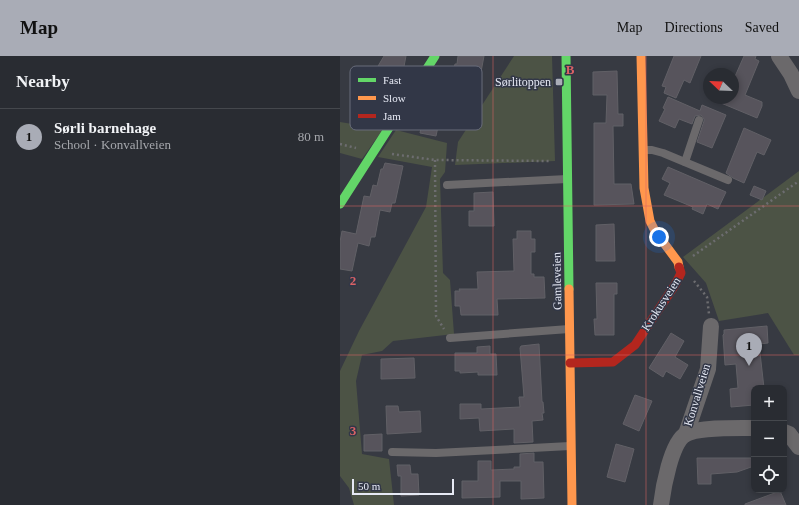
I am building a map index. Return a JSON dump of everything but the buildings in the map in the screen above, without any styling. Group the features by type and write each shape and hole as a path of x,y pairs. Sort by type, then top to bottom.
{"street":[{"path":"429,66 435,56"},
{"name":"Gamleveien","path":"566,56 572,505"},
{"name":"Krokusveien","path":"570,363 613,362 622,356 635,344 675,285 680,269 678,262 655,231 650,221 644,188 641,56"},
{"path":"779,56 791,74 799,91"},
{"path":"340,204 387,130"},
{"name":"Konvallveien","path":"661,505 664,482 676,446 686,434 708,369 711,326"},
{"name":"Konvallveien","path":"686,434 698,430 751,428"},
{"path":"787,433 799,447"}],"lane":[{"path":"685,162 699,120"},
{"path":"644,150 652,150 662,153 728,180"},
{"path":"447,185 568,179"},
{"path":"450,338 570,329"},
{"path":"392,452 436,454 571,446"}],"path":[{"path":"374,151 435,160 567,160"},
{"path":"435,160 436,316 450,338"},
{"path":"711,326 707,297 697,283 680,269 799,181"}],"green space":[{"path":"514,56 552,56 555,161 455,165 458,142 466,130 482,130 482,105"},
{"path":"340,122 350,124 350,130 382,130 362,159 340,153"},
{"path":"396,130 447,143 445,172 440,179 443,273 450,280 454,334 393,341 382,351 362,355 356,381 362,454 389,459 394,505 354,505 349,488 340,476 340,371 359,331 426,207 432,167 378,157"},
{"path":"799,171 799,355 794,355 768,313 719,321 706,283 683,257"}],"traffic: fast":[{"path":"429,66 435,56"},
{"path":"566,56 569,289"},
{"path":"340,204 388,130"}],"traffic: slow":[{"path":"641,56 644,188 650,221 655,231 678,262 679,267"},
{"path":"569,289 572,505"}],"traffic: jam":[{"path":"570,363 613,362 635,345 675,285 681,273 679,267"}],"place":[{"name":"Sørlitoppen","path":"559,82"},
{"name":"Sørli barnehage","path":"749,366"}]}
